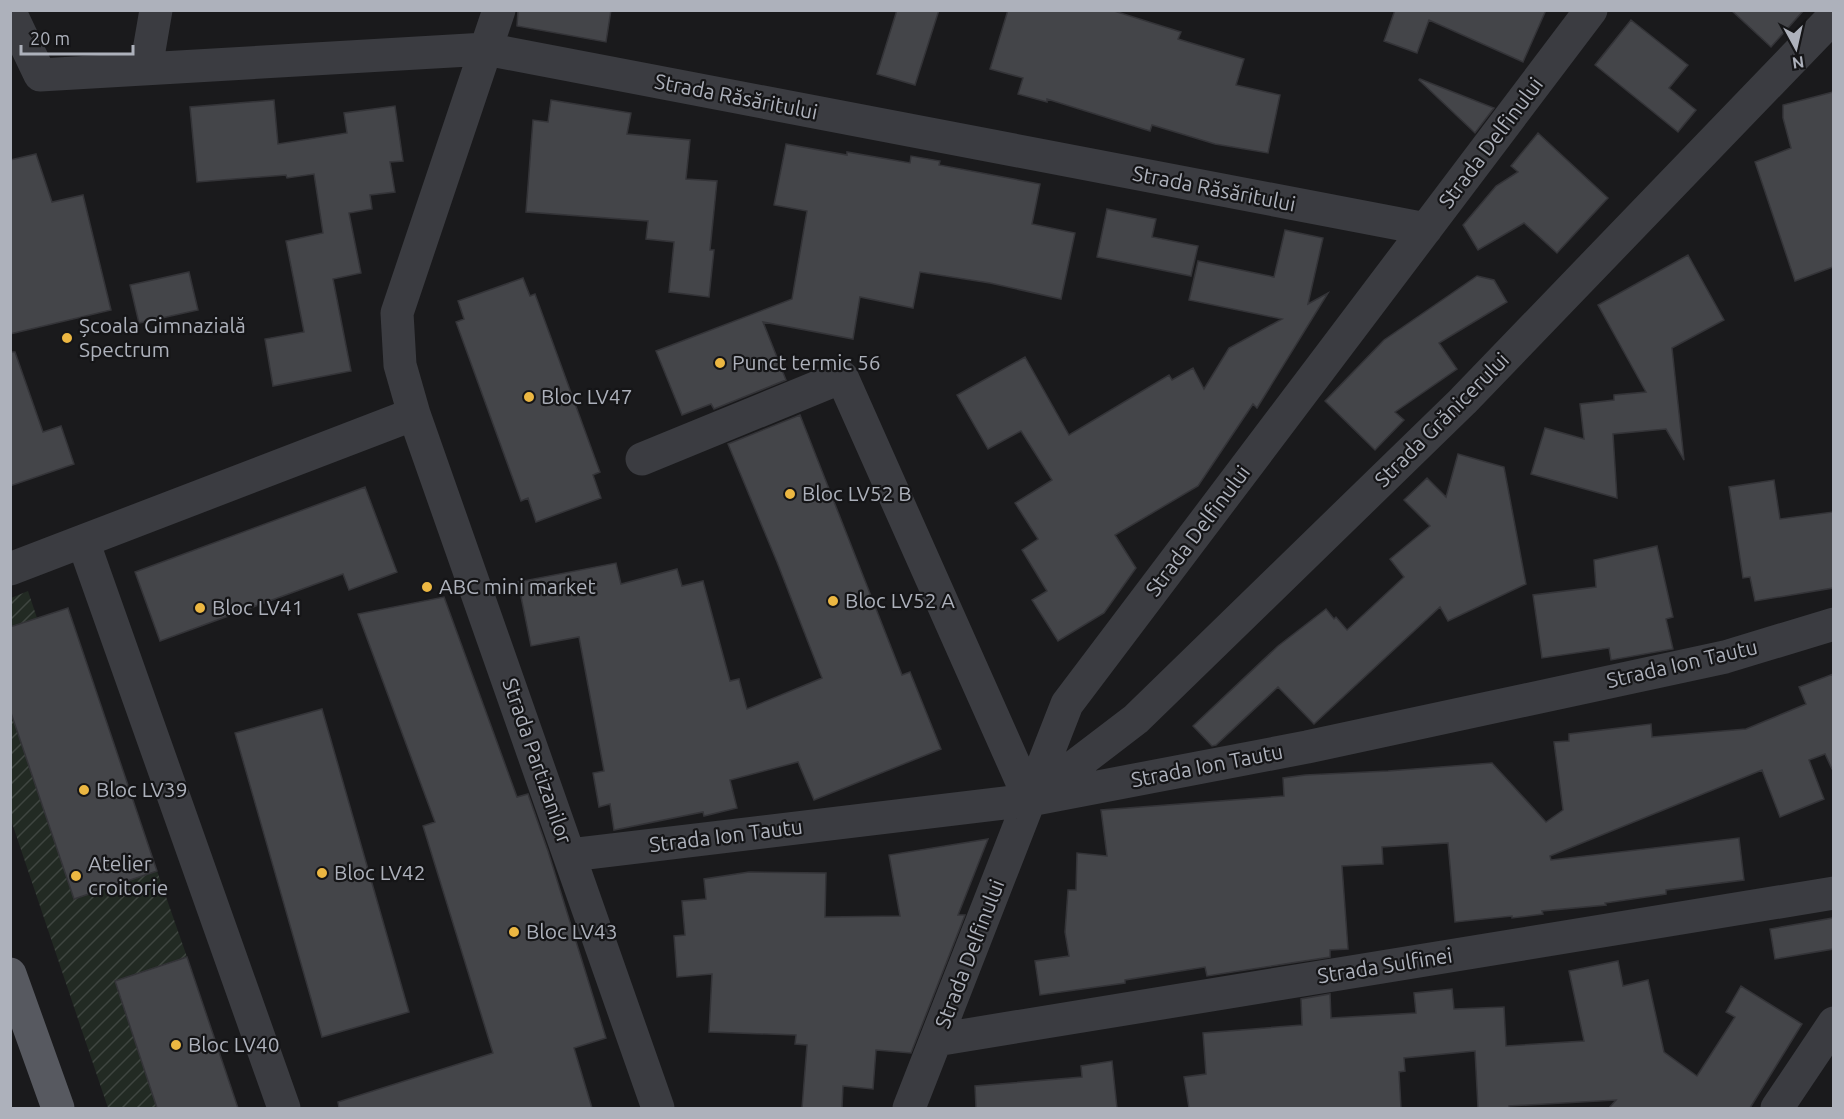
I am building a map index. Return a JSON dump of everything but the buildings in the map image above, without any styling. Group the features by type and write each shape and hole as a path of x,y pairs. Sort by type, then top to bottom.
{"main road":[{"path":"10,974 58,1108"}],"street":[{"path":"146,68 156,10"},
{"name":"Strada Partizanilor","path":"499,10 397,313 400,365 414,414 658,1108"},
{"name":"Strada Delfinului","path":"909,1108 1067,704 1591,10"},
{"name":"Strada Răsăritului","path":"10,12 40,75 486,49 1426,229"},
{"name":"Strada Grănicerului","path":"1030,800 1136,719 1437,427 1833,16"},
{"path":"642,459 842,377 1030,800"},
{"path":"10,569 414,414"},
{"path":"83,541 284,1108"},
{"name":"Strada Ion Tautu","path":"570,855 1030,800 1307,747 1714,660 1833,624"},
{"name":"Strada Sulfinei","path":"936,1040 1833,893"},
{"path":"1777,1108 1833,1023"}],"shaded area":[{"path":"28,591 37,618 11,627 11,598"},
{"path":"10,710 74,898 157,871 187,957 115,982 157,1108 108,1108 11,820"}],"place":[{"name":"Școala Gimnazială Spectrum","path":"67,338"},
{"name":"Punct termic 56","path":"720,363"},
{"name":"Bloc LV47","path":"529,397"},
{"name":"Bloc LV52 B","path":"790,494"},
{"name":"ABC mini market","path":"427,587"},
{"name":"Bloc LV52 A","path":"833,601"},
{"name":"Bloc LV41","path":"200,608"},
{"name":"Bloc LV39","path":"84,790"},
{"name":"Bloc LV42","path":"322,873"},
{"name":"Atelier croitorie","path":"76,876"},
{"name":"Bloc LV43","path":"514,932"},
{"name":"Bloc LV40","path":"176,1045"}]}
